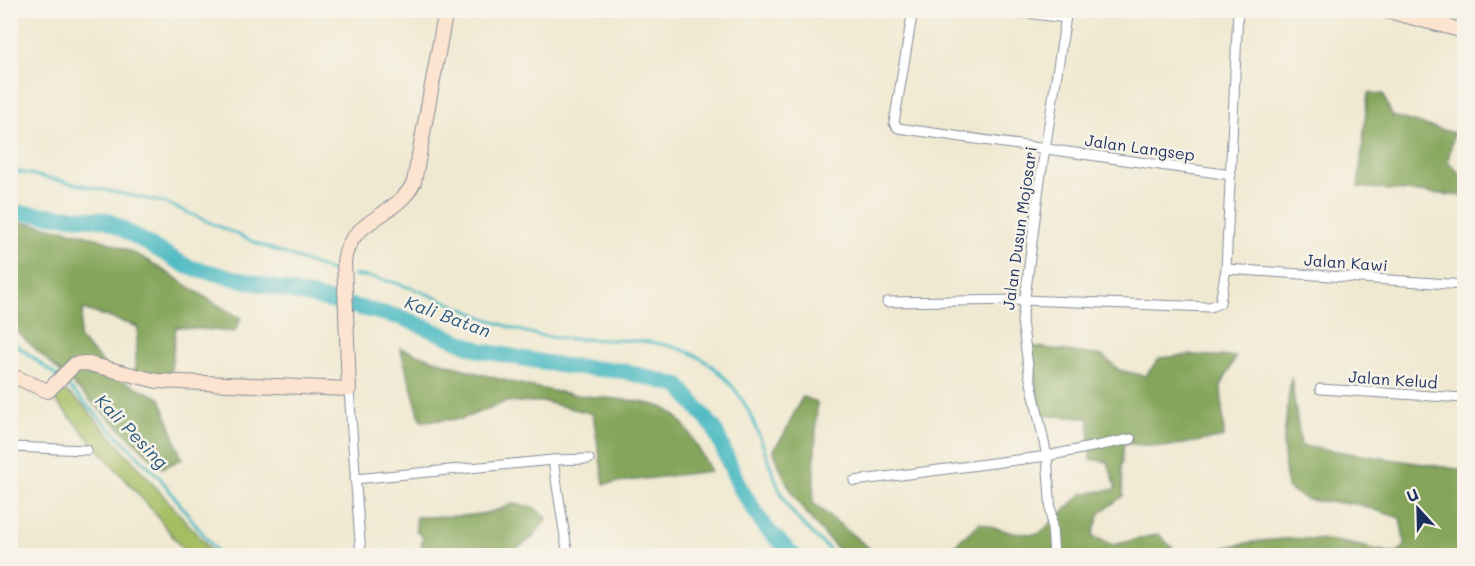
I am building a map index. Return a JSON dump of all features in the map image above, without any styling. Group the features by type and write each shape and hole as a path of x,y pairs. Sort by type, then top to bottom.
{"street":[{"path":"361,555 349,389 344,262 349,240 356,232 402,198 414,182 446,10"},
{"name":"Jalan Langsep","path":"913,10 896,125 898,128 1232,175"},
{"path":"1002,10 1066,14"},
{"path":"887,302 1023,300 1210,307 1216,305 1222,298 1226,269 1238,10"},
{"path":"1384,10 1464,31"},
{"name":"Jalan Dusun Mojosari","path":"1054,555 1047,456 1024,345 1023,300 1066,14"},
{"name":"Jalan Kawi","path":"1226,269 1464,285"},
{"path":"11,375 48,391 71,367 86,363 157,381 349,389"},
{"name":"Jalan Kelud","path":"1320,389 1464,398"},
{"path":"854,481 1047,456 1131,439"},
{"path":"10,447 87,450"},
{"path":"355,479 553,460 589,459"},
{"path":"553,460 567,555"}],"green space":[{"path":"1368,93 1383,94 1392,116 1454,133 1448,161 1458,172 1464,174 1464,196 1358,187"},
{"path":"10,222 63,229 132,252 241,318 235,332 176,327 170,378 135,373 138,327 83,309 79,338 119,379 160,398 182,459 162,468 11,326"},
{"path":"1030,346 1103,356 1119,370 1145,376 1160,358 1190,355 1236,357 1221,386 1224,437 1164,447 1124,443 1121,468 1123,496 1100,513 1092,536 1113,545 1158,534 1180,555 922,556 946,552 980,523 1013,533 1039,534 1082,494 1116,489 1108,462 1090,459 1089,418 1039,415"},
{"path":"400,348 463,369 527,386 582,396 656,405 666,409 680,421 711,471 604,484 593,414 546,402 505,402 462,419 421,421"},
{"path":"1291,377 1301,446 1464,470 1464,555 1209,555 1216,550 1232,546 1268,540 1305,538 1357,545 1396,554 1405,546 1400,518 1357,504 1307,500 1287,488 1283,445"},
{"path":"56,390 68,393 85,407 213,555 187,555 154,512 53,398"},
{"path":"803,397 817,402 813,503 878,555 844,555 811,519 786,481 773,449"},
{"path":"512,504 533,507 547,518 532,538 508,555 464,548 440,555 419,555 423,538 416,530 416,517 478,514"}],"waterway":[{"path":"10,170 166,203 261,245 336,273"},
{"name":"Kali Batan","path":"10,212 107,220 188,267 403,318 482,351 564,366 623,371 679,386 714,428 740,488 765,527 794,556"},
{"path":"353,275 377,278 424,292 514,329 538,335 556,338 647,342 683,350 697,356 722,375 733,387 756,427 784,499 801,522 836,556"},
{"name":"Kali Pesing","path":"10,340 58,377"},
{"name":"Kali Pesing","path":"63,381 160,478 220,556"}]}
